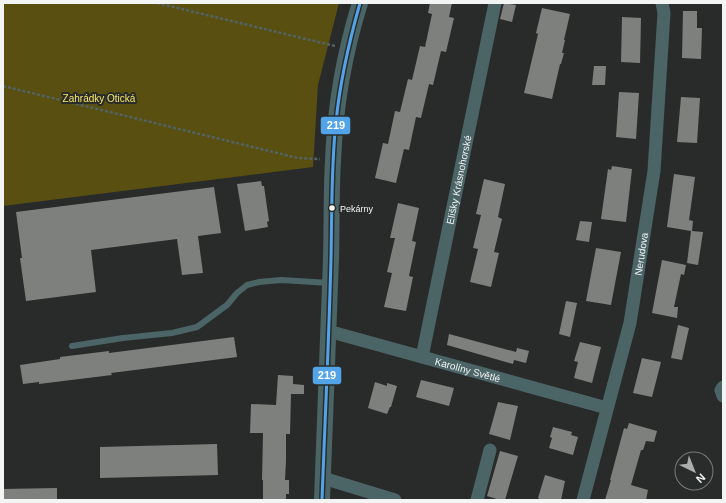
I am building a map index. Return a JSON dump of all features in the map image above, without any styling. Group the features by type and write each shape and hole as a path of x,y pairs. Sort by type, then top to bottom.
{"street":[{"path":"322,500 333,159 343,70 347,49 360,3"},
{"name":"Elišky Krásnohorské","path":"422,357 495,3"},
{"name":"Nerudova","path":"582,500 630,323 654,171 664,14 662,3"},
{"name":"Karolíny Světlé","path":"328,332 607,408"},
{"path":"723,387 721,390 723,396"},
{"path":"477,500 490,450"},
{"path":"323,478 395,500"}],"lane":[{"path":"72,346 123,338 172,333 197,328 226,305 247,285 259,282 281,280 330,283"}],"path":[{"path":"157,3 347,49"},
{"path":"3,86 298,158 333,159"}],"green space":[{"name":"Zahrádky Otická","path":"3,3 339,3 318,85 313,167 3,206"}],"building":[{"path":"430,3 452,3 449,17 454,18 446,52 441,51 433,85 429,84 421,118 416,117 409,150 404,149 396,183 375,178 383,143 388,144 395,111 400,112 408,79 412,80 420,46 425,47 432,14 428,13"},
{"path":"504,3 516,5 512,22 500,19"},
{"path":"542,8 570,14 562,53 564,53 552,99 524,93 538,34 536,33"},
{"path":"683,11 697,11 697,28 702,28 701,59 682,58"},
{"path":"622,17 641,18 640,63 621,62"},
{"path":"594,66 606,66 605,85 592,85"},
{"path":"619,92 639,93 636,139 616,137"},
{"path":"681,97 700,98 697,143 677,142"},
{"path":"612,166 632,169 626,222 601,219 608,169 611,170"},
{"path":"674,174 695,177 689,220 693,221 692,231 703,232 698,265 687,263 691,231 667,227"},
{"path":"484,179 505,184 498,217 502,219 494,252 499,253 491,287 470,282 478,249 473,248 481,215 476,214"},
{"path":"261,181 262,186 264,186 269,221 267,222 268,227 245,231 237,184"},
{"path":"214,187 221,233 198,236 203,273 182,275 177,239 91,250 96,292 26,301 16,212"},
{"path":"398,203 419,208 412,241 416,242 409,276 413,277 406,311 384,307 392,273 387,272 395,238 390,238"},
{"path":"580,221 592,222 589,242 576,240"},
{"path":"596,248 621,252 611,305 586,301"},
{"path":"662,260 686,265 684,275 681,274 674,307 678,307 677,318 652,313"},
{"path":"566,301 577,303 570,337 559,334"},
{"path":"678,325 689,328 682,360 671,358"},
{"path":"449,334 516,352 517,348 529,351 526,363 514,360 513,364 447,345"},
{"path":"234,337 237,357 111,373 112,375 39,384 39,382 23,384 20,365 60,359 60,357 109,351 109,353"},
{"path":"580,342 601,347 592,383 574,378 578,362 574,361"},
{"path":"642,358 661,362 652,397 633,393"},
{"path":"278,375 293,376 293,384 304,385 304,394 291,394 290,434 286,434 285,480 289,480 289,494 286,494 286,500 263,500 263,433 250,433 251,404 276,405"},
{"path":"421,380 454,388 449,406 416,397"},
{"path":"375,382 387,386 387,383 397,386 391,407 387,414 368,408"},
{"path":"498,402 518,406 510,440 489,434"},
{"path":"629,423 657,431 654,442 646,441 643,450 641,450 631,485 648,490 646,500 605,500 624,428 627,429"},
{"path":"553,427 572,432 571,435 578,437 573,455 549,448"},
{"path":"217,444 218,475 100,478 100,447"},
{"path":"500,451 518,456 505,500 487,496"},
{"path":"545,475 565,481 561,500 538,500"},
{"path":"57,488 57,500 3,500 3,489"}],"transit line":[{"name":"219","path":"322,500 334,139 342,77 360,3"}],"place":[{"name":"Pekárny","path":"332,208"}]}
